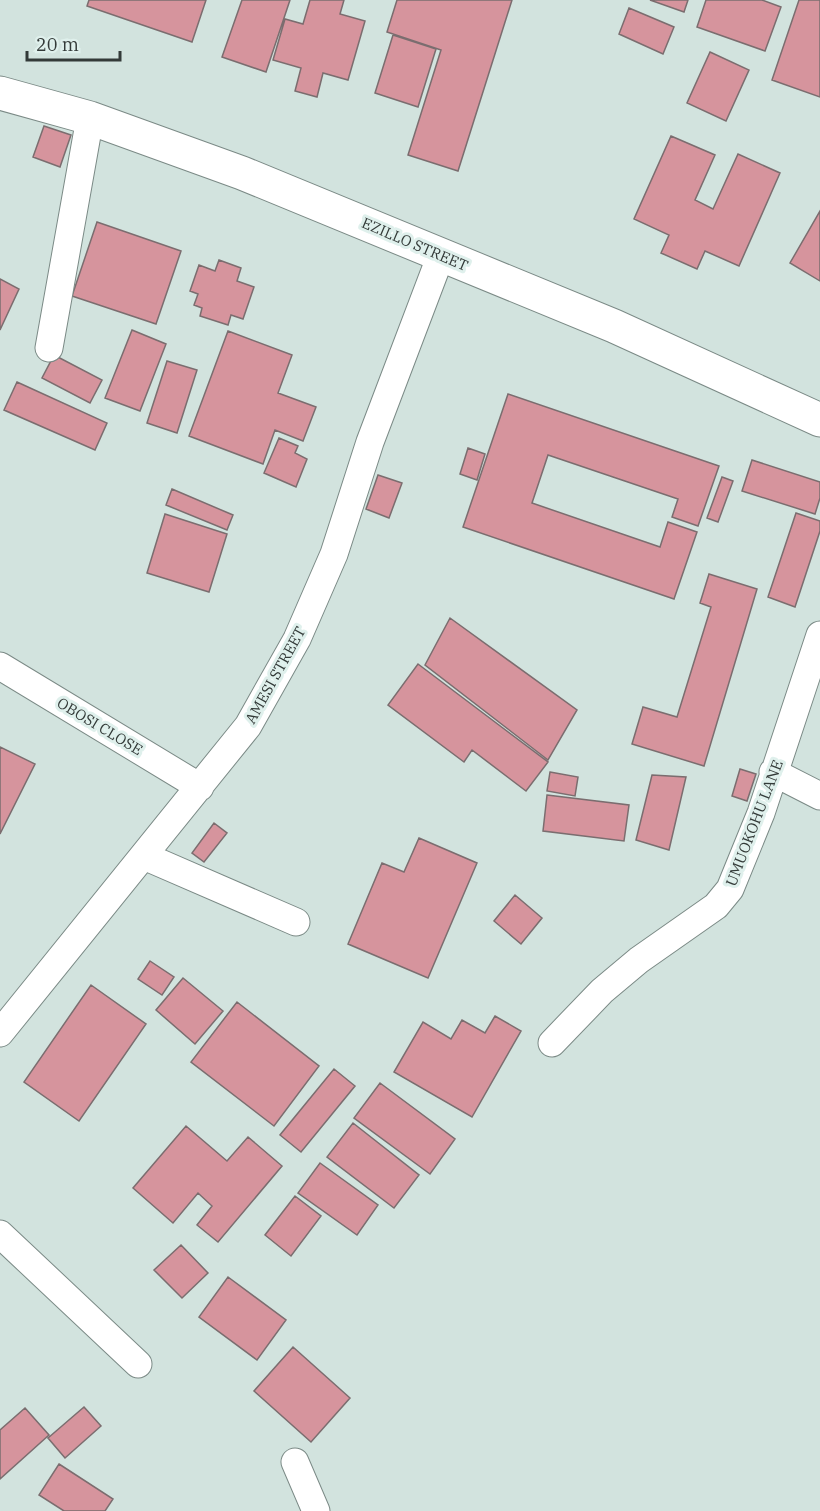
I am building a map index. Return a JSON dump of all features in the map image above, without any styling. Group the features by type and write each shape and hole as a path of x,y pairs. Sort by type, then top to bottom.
{"street":[{"name":"EZILLO STREET","path":"0,93 90,118 242,172 614,326 820,420"},
{"path":"49,348 90,118"},
{"name":"AMESI STREET","path":"0,1033 248,726 297,639 334,554 370,442 441,255"},
{"name":"UMUOKOHU LANE","path":"552,1043 602,991 639,960 716,906 730,889 760,813 820,635"},
{"name":"OBOSI CLOSE","path":"0,666 200,787"},
{"path":"773,772 820,796"},
{"path":"144,856 296,922"},
{"path":"0,1234 138,1364"},
{"path":"295,1462 316,1511"}],"building":[{"path":"89,0 206,0 192,42 87,6"},
{"path":"242,0 290,0 266,72 222,57"},
{"path":"310,0 344,0 340,14 365,21 348,80 323,73 317,97 295,91 301,68 273,60 285,19 303,24"},
{"path":"397,0 512,0 458,171 408,155 441,50 387,32"},
{"path":"650,0 688,0 684,12"},
{"path":"706,0 762,0 781,7 765,51 697,27"},
{"path":"799,0 820,0 820,97 772,80"},
{"path":"629,8 674,27 663,54 619,34"},
{"path":"393,35 436,49 418,107 375,93"},
{"path":"710,52 749,70 726,121 687,103"},
{"path":"44,126 71,135 60,167 33,157"},
{"path":"671,136 715,155 695,200 713,209 738,154 780,173 739,266 705,251 697,269 661,253 669,235 634,219"},
{"path":"820,211 820,281 790,263"},
{"path":"97,222 181,251 156,324 72,296"},
{"path":"219,260 241,268 237,281 254,287 243,319 231,315 228,325 200,316 202,308 194,305 198,294 190,291 199,265 215,271"},
{"path":"0,279 19,289 0,330"},
{"path":"132,330 166,344 140,411 105,398"},
{"path":"228,331 292,355 278,393 316,407 303,441 275,430 263,464 189,436"},
{"path":"54,355 102,380 90,403 42,378"},
{"path":"167,361 197,370 177,433 147,423"},
{"path":"17,382 107,423 95,450 4,410"},
{"path":"508,394 719,466 698,526 672,517 678,499 548,455 532,503 660,547 668,522 697,532 674,599 463,527"},
{"path":"279,438 298,446 295,453 307,459 296,487 264,473"},
{"path":"468,448 485,454 477,480 460,474"},
{"path":"752,460 820,482 820,498 815,514 742,491"},
{"path":"378,475 402,483 389,518 366,509"},
{"path":"722,477 733,481 718,522 707,518"},
{"path":"172,489 233,515 227,530 166,505"},
{"path":"796,513 820,521 820,531 795,607 768,597"},
{"path":"165,514 227,534 209,592 147,573"},
{"path":"709,574 757,589 704,766 632,744 643,707 677,717 711,607 700,603"},
{"path":"450,618 577,710 548,760 425,665"},
{"path":"418,664 548,762 526,791 472,750 464,762 388,705"},
{"path":"0,747 35,764 0,834"},
{"path":"740,769 756,774 747,801 732,796"},
{"path":"550,772 578,777 575,796 547,791"},
{"path":"652,775 686,777 669,850 636,840"},
{"path":"547,795 629,805 624,841 543,831"},
{"path":"214,823 227,833 204,862 192,853"},
{"path":"419,838 477,863 428,978 348,944 382,863 404,872"},
{"path":"515,895 542,918 521,944 494,921"},
{"path":"150,961 174,977 162,995 138,979"},
{"path":"183,978 223,1011 195,1044 156,1010"},
{"path":"91,985 146,1024 79,1121 24,1082"},
{"path":"237,1002 319,1066 274,1126 191,1062"},
{"path":"495,1016 521,1031 472,1117 394,1072 423,1022 451,1039 462,1020 485,1033"},
{"path":"334,1069 355,1086 301,1152 280,1135"},
{"path":"380,1083 455,1139 430,1174 354,1118"},
{"path":"353,1123 419,1175 394,1208 327,1157"},
{"path":"186,1126 227,1161 248,1137 282,1166 218,1242 197,1225 212,1206 198,1193 173,1223 133,1188"},
{"path":"320,1163 378,1205 357,1235 298,1193"},
{"path":"295,1196 321,1216 291,1256 265,1235"},
{"path":"181,1245 208,1273 182,1298 154,1270"},
{"path":"228,1277 286,1320 257,1360 199,1317"},
{"path":"293,1347 350,1398 311,1442 254,1391"},
{"path":"84,1407 101,1426 65,1458 48,1438"},
{"path":"25,1408 49,1435 0,1479 0,1430"},
{"path":"59,1464 113,1499 105,1511 64,1511 39,1495"}]}
